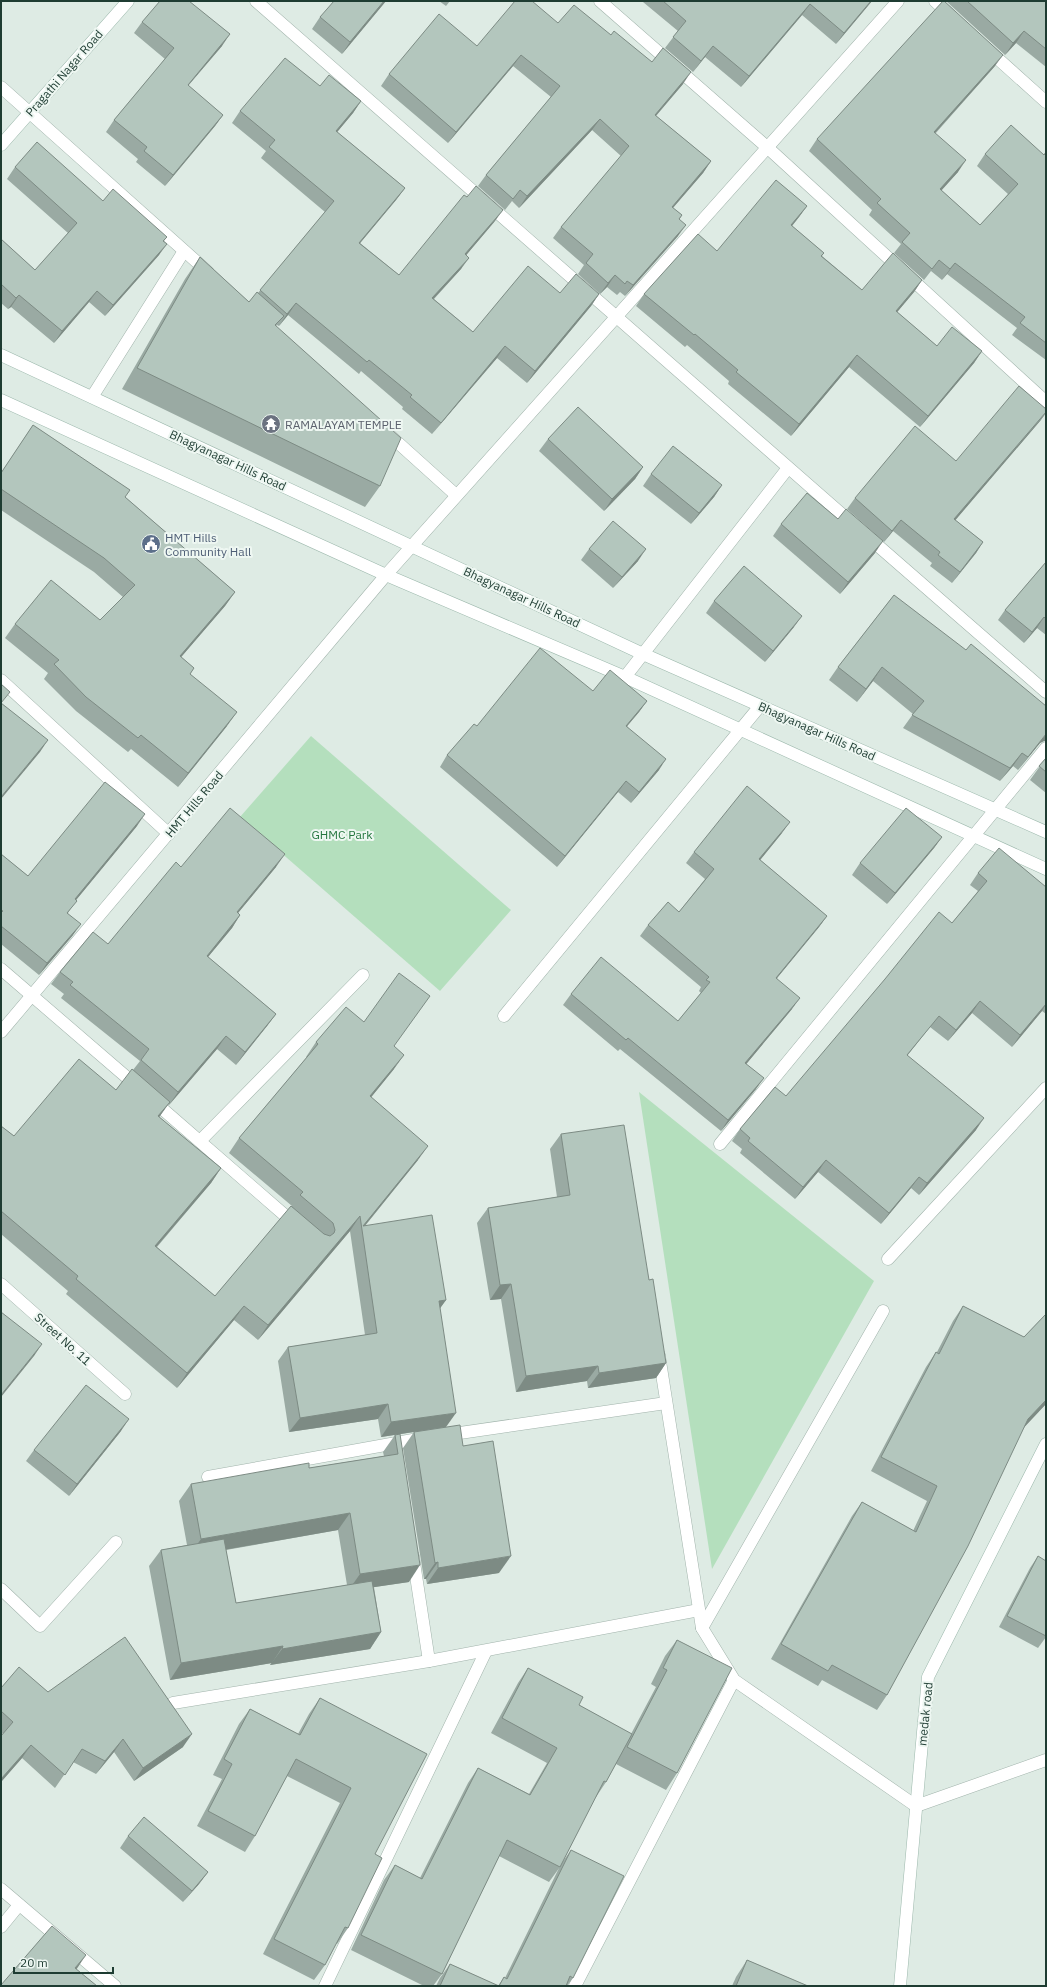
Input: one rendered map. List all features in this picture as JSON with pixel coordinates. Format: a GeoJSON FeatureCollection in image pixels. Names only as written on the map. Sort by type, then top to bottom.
{"type":"FeatureCollection","features":[{"type":"Feature","properties":{"kind":"street","name":"Pragathi Nagar Road"},"geometry":{"type":"LineString","coordinates":[[1,145],[128,1]]}},
{"type":"Feature","properties":{"kind":"street"},"geometry":{"type":"LineString","coordinates":[[256,1],[616,318],[1046,692]]}},
{"type":"Feature","properties":{"kind":"street"},"geometry":{"type":"LineString","coordinates":[[600,1],[768,148],[1046,402]]}},
{"type":"Feature","properties":{"kind":"street","name":"HMT Hills Road"},"geometry":{"type":"LineString","coordinates":[[1,1032],[411,546],[898,1]]}},
{"type":"Feature","properties":{"kind":"street"},"geometry":{"type":"LineString","coordinates":[[935,1],[958,22]]}},
{"type":"Feature","properties":{"kind":"street"},"geometry":{"type":"LineString","coordinates":[[976,38],[1046,102]]}},
{"type":"Feature","properties":{"kind":"street"},"geometry":{"type":"LineString","coordinates":[[1,87],[220,283]]}},
{"type":"Feature","properties":{"kind":"street"},"geometry":{"type":"LineString","coordinates":[[92,397],[184,251]]}},
{"type":"Feature","properties":{"kind":"street","name":"Bhagyanagar Hills Road"},"geometry":{"type":"LineString","coordinates":[[1,355],[643,654],[1046,832]]}},
{"type":"Feature","properties":{"kind":"street"},"geometry":{"type":"LineString","coordinates":[[1,400],[386,575],[625,677],[1046,869]]}},
{"type":"Feature","properties":{"kind":"street"},"geometry":{"type":"LineString","coordinates":[[379,426],[456,495]]}},
{"type":"Feature","properties":{"kind":"street"},"geometry":{"type":"LineString","coordinates":[[625,677],[788,468]]}},
{"type":"Feature","properties":{"kind":"street"},"geometry":{"type":"LineString","coordinates":[[1,680],[169,834]]}},
{"type":"Feature","properties":{"kind":"street"},"geometry":{"type":"LineString","coordinates":[[504,1016],[760,706]]}},
{"type":"Feature","properties":{"kind":"street"},"geometry":{"type":"LineString","coordinates":[[720,1144],[1046,748]]}},
{"type":"Feature","properties":{"kind":"street"},"geometry":{"type":"LineString","coordinates":[[1,969],[306,1233]]}},
{"type":"Feature","properties":{"kind":"street"},"geometry":{"type":"LineString","coordinates":[[200,1141],[363,975]]}},
{"type":"Feature","properties":{"kind":"street"},"geometry":{"type":"LineString","coordinates":[[888,1259],[1046,1088]]}},
{"type":"Feature","properties":{"kind":"street","name":"Street No. 11"},"geometry":{"type":"LineString","coordinates":[[1,1284],[125,1394]]}},
{"type":"Feature","properties":{"kind":"street"},"geometry":{"type":"LineString","coordinates":[[702,1628],[883,1311]]}},
{"type":"Feature","properties":{"kind":"street"},"geometry":{"type":"LineString","coordinates":[[657,1341],[702,1628],[734,1680],[916,1806],[1046,1760]]}},
{"type":"Feature","properties":{"kind":"street"},"geometry":{"type":"LineString","coordinates":[[208,1476],[394,1442],[666,1403]]}},
{"type":"Feature","properties":{"kind":"street"},"geometry":{"type":"LineString","coordinates":[[394,1442],[397,1458]]}},
{"type":"Feature","properties":{"kind":"street","name":"medak road"},"geometry":{"type":"LineString","coordinates":[[900,1986],[928,1677],[1046,1444]]}},
{"type":"Feature","properties":{"kind":"street"},"geometry":{"type":"LineString","coordinates":[[1,1589],[40,1626],[116,1542]]}},
{"type":"Feature","properties":{"kind":"street"},"geometry":{"type":"LineString","coordinates":[[411,1544],[429,1661]]}},
{"type":"Feature","properties":{"kind":"street"},"geometry":{"type":"LineString","coordinates":[[173,1703],[486,1651],[699,1610]]}},
{"type":"Feature","properties":{"kind":"street"},"geometry":{"type":"LineString","coordinates":[[325,1986],[486,1651]]}},
{"type":"Feature","properties":{"kind":"street"},"geometry":{"type":"LineString","coordinates":[[575,1986],[734,1680]]}},
{"type":"Feature","properties":{"kind":"street"},"geometry":{"type":"LineString","coordinates":[[1,1889],[115,1986]]}},
{"type":"Feature","properties":{"kind":"street"},"geometry":{"type":"LineString","coordinates":[[1,1927],[19,1905]]}},
{"type":"Feature","properties":{"kind":"green space","name":"GHMC Park"},"geometry":{"type":"Polygon","coordinates":[[[311,736],[511,910],[440,991],[240,817],[311,736]]]}},
{"type":"Feature","properties":{"kind":"green space"},"geometry":{"type":"Polygon","coordinates":[[[639,1092],[874,1281],[712,1569],[639,1092]]]}},
{"type":"Feature","properties":{"kind":"building"},"geometry":{"type":"Polygon","coordinates":[[[160,1],[189,1],[230,34],[188,85],[223,115],[173,175],[144,151],[147,147],[114,120],[174,48],[142,22],[160,1]]]}},
{"type":"Feature","properties":{"kind":"building"},"geometry":{"type":"Polygon","coordinates":[[[334,1],[384,1],[350,42],[320,17],[334,1]]]}},
{"type":"Feature","properties":{"kind":"building"},"geometry":{"type":"Polygon","coordinates":[[[515,1],[532,1],[558,23],[574,5],[611,35],[614,31],[652,62],[663,48],[691,72],[655,115],[711,161],[672,207],[682,215],[679,219],[686,225],[633,285],[627,281],[625,284],[615,275],[608,283],[586,263],[593,254],[561,227],[629,146],[600,119],[527,196],[520,190],[513,199],[486,175],[560,86],[521,55],[456,132],[389,74],[439,14],[477,46],[515,1]]]}},
{"type":"Feature","properties":{"kind":"building"},"geometry":{"type":"Polygon","coordinates":[[[663,1],[871,1],[844,33],[810,4],[749,76],[713,46],[701,61],[673,37],[686,21],[663,1]]]}},
{"type":"Feature","properties":{"kind":"building"},"geometry":{"type":"Polygon","coordinates":[[[943,1],[1003,55],[934,132],[966,160],[940,189],[980,225],[1018,184],[985,154],[1011,125],[1044,155],[1046,152],[1046,343],[1020,323],[1025,317],[955,263],[950,269],[939,260],[932,269],[902,242],[910,233],[877,203],[881,199],[817,139],[943,1]]]}},
{"type":"Feature","properties":{"kind":"building"},"geometry":{"type":"Polygon","coordinates":[[[967,1],[1046,1],[1046,49],[1024,31],[1013,43],[967,1]]]}},
{"type":"Feature","properties":{"kind":"building"},"geometry":{"type":"Polygon","coordinates":[[[285,58],[320,86],[329,75],[361,101],[336,131],[405,188],[359,243],[399,275],[464,195],[467,197],[476,186],[503,210],[465,254],[469,258],[432,298],[473,332],[528,266],[560,293],[576,274],[599,294],[535,371],[505,346],[441,423],[410,397],[412,395],[369,360],[367,362],[296,303],[287,314],[260,290],[334,201],[269,147],[275,140],[240,111],[285,58]]]}},
{"type":"Feature","properties":{"kind":"building"},"geometry":{"type":"Polygon","coordinates":[[[37,142],[103,201],[113,189],[167,237],[163,241],[167,244],[113,305],[97,291],[62,331],[19,295],[16,298],[1,284],[1,239],[35,270],[77,223],[15,167],[37,142]]]}},
{"type":"Feature","properties":{"kind":"building"},"geometry":{"type":"Polygon","coordinates":[[[776,180],[807,206],[791,225],[824,253],[821,256],[862,290],[893,253],[922,280],[896,311],[937,346],[952,327],[982,351],[928,416],[857,355],[799,424],[736,372],[738,370],[644,294],[698,234],[717,251],[776,180]]]}},
{"type":"Feature","properties":{"kind":"building","name":"RAMALAYAM TEMPLE"},"geometry":{"type":"Polygon","coordinates":[[[200,257],[249,302],[257,292],[284,316],[275,325],[401,438],[380,486],[137,368],[200,257]]]}},
{"type":"Feature","properties":{"kind":"building"},"geometry":{"type":"Polygon","coordinates":[[[1019,386],[1046,409],[1046,412],[954,519],[983,542],[960,572],[938,555],[940,552],[901,520],[892,531],[855,498],[915,426],[956,461],[1019,386]]]}},
{"type":"Feature","properties":{"kind":"building"},"geometry":{"type":"Polygon","coordinates":[[[578,407],[643,467],[612,499],[548,439],[578,407]]]}},
{"type":"Feature","properties":{"kind":"building"},"geometry":{"type":"Polygon","coordinates":[[[33,425],[130,490],[125,497],[235,592],[180,656],[194,668],[190,674],[237,712],[188,773],[141,735],[138,738],[86,697],[54,664],[59,660],[15,624],[51,580],[100,620],[135,585],[104,558],[1,489],[1,473],[33,425]]]}},
{"type":"Feature","properties":{"kind":"building"},"geometry":{"type":"Polygon","coordinates":[[[673,446],[722,485],[699,513],[651,474],[673,446]]]}},
{"type":"Feature","properties":{"kind":"building"},"geometry":{"type":"Polygon","coordinates":[[[807,493],[838,519],[846,509],[883,541],[848,582],[781,524],[807,493]]]}},
{"type":"Feature","properties":{"kind":"building"},"geometry":{"type":"Polygon","coordinates":[[[613,521],[646,549],[622,577],[589,549],[613,521]]]}},
{"type":"Feature","properties":{"kind":"building"},"geometry":{"type":"Polygon","coordinates":[[[1046,562],[1046,619],[1044,617],[1032,632],[1005,610],[1046,562]]]}},
{"type":"Feature","properties":{"kind":"building"},"geometry":{"type":"Polygon","coordinates":[[[744,566],[802,616],[773,651],[714,601],[744,566]]]}},
{"type":"Feature","properties":{"kind":"building"},"geometry":{"type":"Polygon","coordinates":[[[894,595],[966,650],[971,644],[1046,706],[1046,734],[1028,757],[1022,753],[1010,768],[912,715],[924,701],[882,667],[866,689],[838,667],[894,595]]]}},
{"type":"Feature","properties":{"kind":"building"},"geometry":{"type":"Polygon","coordinates":[[[540,648],[593,691],[610,670],[647,701],[626,726],[666,759],[639,792],[626,781],[565,856],[447,755],[474,724],[477,726],[540,648]]]}},
{"type":"Feature","properties":{"kind":"building"},"geometry":{"type":"Polygon","coordinates":[[[1,684],[10,692],[1,703],[1,684]]]}},
{"type":"Feature","properties":{"kind":"building"},"geometry":{"type":"Polygon","coordinates":[[[1,703],[48,740],[1,797],[1,703]]]}},
{"type":"Feature","properties":{"kind":"building"},"geometry":{"type":"Polygon","coordinates":[[[1046,758],[1046,772],[1039,766],[1046,758]]]}},
{"type":"Feature","properties":{"kind":"building"},"geometry":{"type":"Polygon","coordinates":[[[105,782],[145,814],[75,899],[77,901],[67,913],[81,924],[47,963],[1,926],[1,913],[3,911],[1,910],[1,854],[28,876],[105,782]]]}},
{"type":"Feature","properties":{"kind":"building"},"geometry":{"type":"Polygon","coordinates":[[[747,786],[790,822],[759,859],[827,916],[776,978],[800,998],[745,1063],[764,1078],[728,1120],[628,1038],[626,1040],[571,994],[601,957],[678,1021],[710,982],[706,980],[709,977],[648,925],[668,902],[679,912],[714,869],[694,852],[747,786]]]}},
{"type":"Feature","properties":{"kind":"building"},"geometry":{"type":"Polygon","coordinates":[[[230,808],[285,854],[237,912],[240,915],[207,956],[276,1014],[245,1052],[226,1036],[178,1092],[141,1060],[149,1049],[70,985],[73,982],[60,972],[93,932],[108,944],[176,862],[181,867],[230,808]]]}},
{"type":"Feature","properties":{"kind":"building"},"geometry":{"type":"Polygon","coordinates":[[[906,808],[942,837],[895,893],[860,863],[906,808]]]}},
{"type":"Feature","properties":{"kind":"building"},"geometry":{"type":"Polygon","coordinates":[[[999,848],[1046,887],[1046,1004],[1020,1035],[980,1001],[956,1030],[939,1016],[907,1055],[984,1118],[927,1183],[919,1177],[889,1213],[826,1160],[803,1187],[748,1141],[750,1138],[740,1129],[775,1087],[786,1096],[885,979],[939,912],[952,923],[987,881],[978,873],[999,848]]]}},
{"type":"Feature","properties":{"kind":"building"},"geometry":{"type":"Polygon","coordinates":[[[399,973],[430,996],[394,1046],[404,1055],[370,1096],[428,1146],[363,1226],[432,1215],[446,1300],[439,1301],[456,1413],[391,1422],[388,1404],[300,1418],[288,1347],[377,1333],[360,1216],[268,1325],[244,1306],[187,1373],[76,1279],[78,1276],[1,1211],[1,1126],[14,1136],[79,1059],[116,1090],[132,1069],[170,1102],[158,1116],[221,1168],[155,1246],[215,1296],[291,1206],[324,1234],[330,1236],[335,1230],[333,1223],[300,1195],[303,1192],[239,1138],[318,1044],[316,1042],[346,1007],[364,1022],[399,973]]]}},
{"type":"Feature","properties":{"kind":"building"},"geometry":{"type":"Polygon","coordinates":[[[624,1125],[649,1280],[653,1279],[666,1363],[599,1373],[598,1366],[526,1376],[511,1284],[500,1285],[488,1208],[570,1195],[561,1134],[624,1125]]]}},
{"type":"Feature","properties":{"kind":"building"},"geometry":{"type":"Polygon","coordinates":[[[963,1306],[1024,1337],[1046,1314],[1046,1400],[1028,1419],[968,1546],[887,1695],[832,1665],[828,1671],[781,1644],[862,1502],[916,1532],[937,1486],[881,1457],[936,1352],[939,1354],[963,1306]]]}},
{"type":"Feature","properties":{"kind":"building"},"geometry":{"type":"Polygon","coordinates":[[[1,1312],[42,1344],[1,1395],[1,1312]]]}},
{"type":"Feature","properties":{"kind":"building"},"geometry":{"type":"Polygon","coordinates":[[[86,1385],[129,1419],[77,1484],[34,1450],[86,1385]]]}},
{"type":"Feature","properties":{"kind":"building"},"geometry":{"type":"Polygon","coordinates":[[[460,1425],[463,1446],[493,1441],[511,1556],[438,1568],[438,1562],[435,1563],[414,1432],[460,1425]]]}},
{"type":"Feature","properties":{"kind":"building"},"geometry":{"type":"Polygon","coordinates":[[[400,1434],[420,1565],[360,1574],[350,1513],[201,1539],[191,1484],[309,1463],[309,1468],[398,1454],[395,1435],[400,1434]]]}},
{"type":"Feature","properties":{"kind":"building"},"geometry":{"type":"Polygon","coordinates":[[[224,1539],[236,1603],[372,1581],[381,1632],[282,1649],[283,1646],[181,1663],[161,1550],[224,1539]]]}},
{"type":"Feature","properties":{"kind":"building"},"geometry":{"type":"Polygon","coordinates":[[[1038,1556],[1046,1561],[1046,1636],[1007,1616],[1038,1556]]]}},
{"type":"Feature","properties":{"kind":"building"},"geometry":{"type":"Polygon","coordinates":[[[125,1637],[192,1734],[143,1768],[123,1739],[105,1761],[82,1749],[65,1775],[31,1745],[1,1779],[1,1736],[13,1722],[1,1711],[1,1688],[19,1667],[48,1692],[125,1637]]]}},
{"type":"Feature","properties":{"kind":"building"},"geometry":{"type":"Polygon","coordinates":[[[677,1640],[732,1668],[677,1773],[627,1747],[667,1670],[663,1668],[677,1640]]]}},
{"type":"Feature","properties":{"kind":"building"},"geometry":{"type":"Polygon","coordinates":[[[528,1668],[583,1697],[579,1705],[632,1734],[606,1782],[604,1781],[560,1867],[507,1840],[442,1974],[361,1935],[395,1865],[422,1879],[478,1768],[530,1795],[557,1748],[502,1718],[528,1668]]]}},
{"type":"Feature","properties":{"kind":"building"},"geometry":{"type":"Polygon","coordinates":[[[320,1698],[427,1754],[375,1854],[382,1858],[348,1928],[345,1927],[325,1965],[274,1939],[351,1788],[296,1759],[255,1836],[208,1811],[232,1764],[224,1759],[250,1709],[300,1735],[320,1698]]]}},
{"type":"Feature","properties":{"kind":"building"},"geometry":{"type":"Polygon","coordinates":[[[144,1817],[208,1872],[192,1891],[128,1836],[144,1817]]]}},
{"type":"Feature","properties":{"kind":"building"},"geometry":{"type":"Polygon","coordinates":[[[571,1850],[624,1876],[573,1978],[570,1976],[566,1986],[499,1986],[504,1977],[507,1979],[571,1850]]]}},
{"type":"Feature","properties":{"kind":"building"},"geometry":{"type":"Polygon","coordinates":[[[52,1926],[86,1955],[75,1968],[97,1986],[1,1986],[1,1985],[52,1926]]]}},
{"type":"Feature","properties":{"kind":"building"},"geometry":{"type":"Polygon","coordinates":[[[747,1960],[808,1986],[736,1986],[747,1960]]]}},
{"type":"Feature","properties":{"kind":"building"},"geometry":{"type":"Polygon","coordinates":[[[450,1964],[499,1986],[440,1986],[450,1964]]]}},
{"type":"Feature","properties":{"kind":"place","name":"RAMALAYAM TEMPLE"},"geometry":{"type":"Point","coordinates":[271,424]}},
{"type":"Feature","properties":{"kind":"place","name":"HMT Hills Community Hall"},"geometry":{"type":"Point","coordinates":[151,544]}}]}
